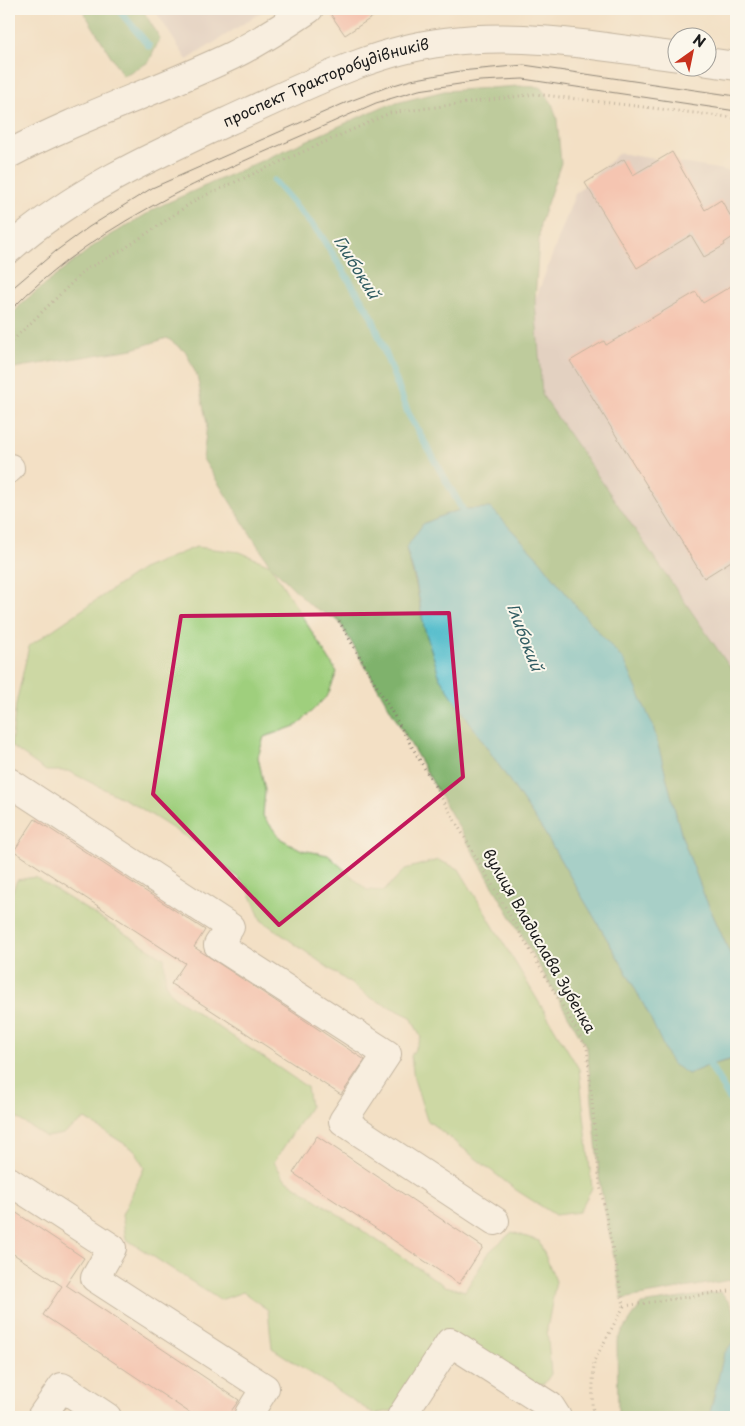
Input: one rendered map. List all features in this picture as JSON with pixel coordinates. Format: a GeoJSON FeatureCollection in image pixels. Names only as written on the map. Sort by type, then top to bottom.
{"type":"FeatureCollection","features":[{"type":"Feature","properties":{"kind":"main road"},"geometry":{"type":"LineString","coordinates":[[9,154],[47,134],[231,56],[279,29],[308,9]]}},
{"type":"Feature","properties":{"kind":"main road","name":"проспект Тракторобудівників"},"geometry":{"type":"LineString","coordinates":[[9,249],[71,202],[152,157],[273,101],[346,70],[406,49],[480,38],[524,38],[599,46],[668,56]]}},
{"type":"Feature","properties":{"kind":"main road"},"geometry":{"type":"LineString","coordinates":[[718,63],[736,66]]}},
{"type":"Feature","properties":{"kind":"main road"},"geometry":{"type":"LineString","coordinates":[[9,782],[230,928],[218,944],[387,1054],[342,1121],[495,1221]]}},
{"type":"Feature","properties":{"kind":"main road"},"geometry":{"type":"LineString","coordinates":[[9,1182],[112,1248],[95,1278],[265,1388],[249,1414],[254,1417]]}},
{"type":"Feature","properties":{"kind":"main road"},"geometry":{"type":"LineString","coordinates":[[401,1417],[450,1342],[550,1406],[557,1417]]}},
{"type":"Feature","properties":{"kind":"main road"},"geometry":{"type":"LineString","coordinates":[[41,1417],[62,1387],[107,1417]]}},
{"type":"Feature","properties":{"kind":"path"},"geometry":{"type":"LineString","coordinates":[[9,344],[84,270],[124,249],[197,199],[390,114],[535,94],[736,118]]}},
{"type":"Feature","properties":{"kind":"path","name":"вулиця Владислава Зубенка"},"geometry":{"type":"LineString","coordinates":[[339,621],[587,1048],[600,1184],[624,1306]]}},
{"type":"Feature","properties":{"kind":"path"},"geometry":{"type":"LineString","coordinates":[[596,1417],[592,1407],[594,1360],[624,1306],[736,1290]]}},
{"type":"Feature","properties":{"kind":"highlighted area"},"geometry":{"type":"Polygon","coordinates":[[[449,613],[463,777],[279,925],[153,794],[181,616],[449,613]]]}},
{"type":"Feature","properties":{"kind":"shaded area"},"geometry":{"type":"Polygon","coordinates":[[[154,9],[266,9],[187,60],[154,9]]]}},
{"type":"Feature","properties":{"kind":"shaded area"},"geometry":{"type":"Polygon","coordinates":[[[619,153],[736,172],[736,676],[542,395],[535,301],[575,194],[619,153]]]}},
{"type":"Feature","properties":{"kind":"green space"},"geometry":{"type":"Polygon","coordinates":[[[82,9],[142,9],[160,38],[149,62],[123,76],[82,9]]]}},
{"type":"Feature","properties":{"kind":"green space"},"geometry":{"type":"Polygon","coordinates":[[[518,86],[540,87],[552,103],[557,119],[561,163],[540,224],[535,301],[542,395],[736,676],[736,967],[704,895],[682,837],[653,726],[639,697],[597,631],[540,560],[491,508],[463,509],[423,524],[406,549],[416,585],[424,627],[440,678],[544,832],[624,968],[648,1013],[688,1074],[710,1065],[736,1059],[736,1279],[622,1299],[600,1185],[587,1048],[339,621],[310,605],[270,565],[203,459],[207,424],[197,376],[186,352],[167,338],[133,349],[14,368],[9,363],[9,318],[23,302],[96,244],[160,206],[384,106],[444,91],[518,86]]]}},
{"type":"Feature","properties":{"kind":"green space"},"geometry":{"type":"Polygon","coordinates":[[[196,547],[240,552],[270,565],[337,672],[328,695],[298,725],[264,737],[258,757],[265,790],[263,816],[281,839],[302,850],[328,855],[367,890],[384,891],[405,869],[438,860],[459,869],[579,1069],[592,1188],[579,1212],[555,1215],[516,1190],[427,1120],[414,1079],[411,1056],[421,1038],[411,1017],[371,998],[261,920],[247,886],[208,851],[134,804],[68,771],[46,771],[11,746],[16,704],[29,646],[142,569],[196,547]]]}},
{"type":"Feature","properties":{"kind":"green space"},"geometry":{"type":"Polygon","coordinates":[[[35,877],[164,958],[166,985],[173,996],[307,1087],[310,1106],[274,1162],[284,1178],[445,1286],[465,1291],[490,1251],[512,1232],[539,1241],[556,1281],[547,1329],[551,1374],[544,1384],[534,1385],[449,1333],[395,1410],[374,1414],[272,1348],[268,1310],[243,1292],[220,1300],[126,1239],[122,1215],[144,1168],[136,1151],[85,1119],[63,1134],[46,1137],[9,1113],[9,900],[17,880],[35,877]]]}},
{"type":"Feature","properties":{"kind":"green space"},"geometry":{"type":"Polygon","coordinates":[[[721,1292],[731,1305],[736,1317],[736,1338],[724,1354],[709,1417],[618,1417],[617,1340],[641,1304],[721,1292]]]}},
{"type":"Feature","properties":{"kind":"water"},"geometry":{"type":"Polygon","coordinates":[[[491,508],[540,560],[574,604],[625,662],[653,726],[682,837],[704,895],[736,967],[736,1058],[710,1065],[688,1074],[671,1063],[648,1013],[624,968],[544,832],[440,678],[424,627],[416,581],[406,548],[423,524],[463,509],[491,508]]]}},
{"type":"Feature","properties":{"kind":"water"},"geometry":{"type":"Polygon","coordinates":[[[736,1338],[736,1417],[709,1417],[724,1354],[736,1338]]]}},
{"type":"Feature","properties":{"kind":"building"},"geometry":{"type":"Polygon","coordinates":[[[327,9],[385,9],[345,35],[327,9]]]}},
{"type":"Feature","properties":{"kind":"building"},"geometry":{"type":"Polygon","coordinates":[[[672,152],[705,210],[721,200],[736,225],[736,235],[724,243],[725,245],[704,257],[691,235],[637,268],[585,183],[624,159],[633,175],[672,152]]]}},
{"type":"Feature","properties":{"kind":"building"},"geometry":{"type":"Polygon","coordinates":[[[736,283],[736,558],[704,578],[570,361],[604,341],[606,345],[696,292],[703,303],[736,283]]]}},
{"type":"Feature","properties":{"kind":"building"},"geometry":{"type":"Polygon","coordinates":[[[35,819],[205,930],[194,947],[365,1060],[341,1095],[171,984],[185,963],[14,851],[35,819]]]}},
{"type":"Feature","properties":{"kind":"building"},"geometry":{"type":"Polygon","coordinates":[[[317,1136],[483,1247],[459,1284],[293,1173],[317,1136]]]}},
{"type":"Feature","properties":{"kind":"building"},"geometry":{"type":"Polygon","coordinates":[[[9,1208],[84,1258],[66,1285],[239,1400],[227,1417],[196,1417],[43,1315],[62,1286],[9,1251],[9,1208]]]}},
{"type":"Feature","properties":{"kind":"waterway","name":"Глибокий"},"geometry":{"type":"LineString","coordinates":[[118,9],[149,46]]}},
{"type":"Feature","properties":{"kind":"waterway","name":"Глибокий"},"geometry":{"type":"LineString","coordinates":[[274,181],[320,234],[371,315],[408,413],[466,516]]}},
{"type":"Feature","properties":{"kind":"waterway","name":"Глибокий"},"geometry":{"type":"LineString","coordinates":[[708,1056],[710,1065],[736,1110]]}},
{"type":"Feature","properties":{"kind":"tram line"},"geometry":{"type":"LineString","coordinates":[[9,291],[56,251],[89,227],[152,188],[345,103],[411,80],[460,71],[524,65],[736,96]]}},
{"type":"Feature","properties":{"kind":"tram line"},"geometry":{"type":"LineString","coordinates":[[9,312],[46,278],[85,247],[127,220],[171,196],[262,153],[376,103],[419,90],[480,81],[523,79],[736,111]]}}]}
